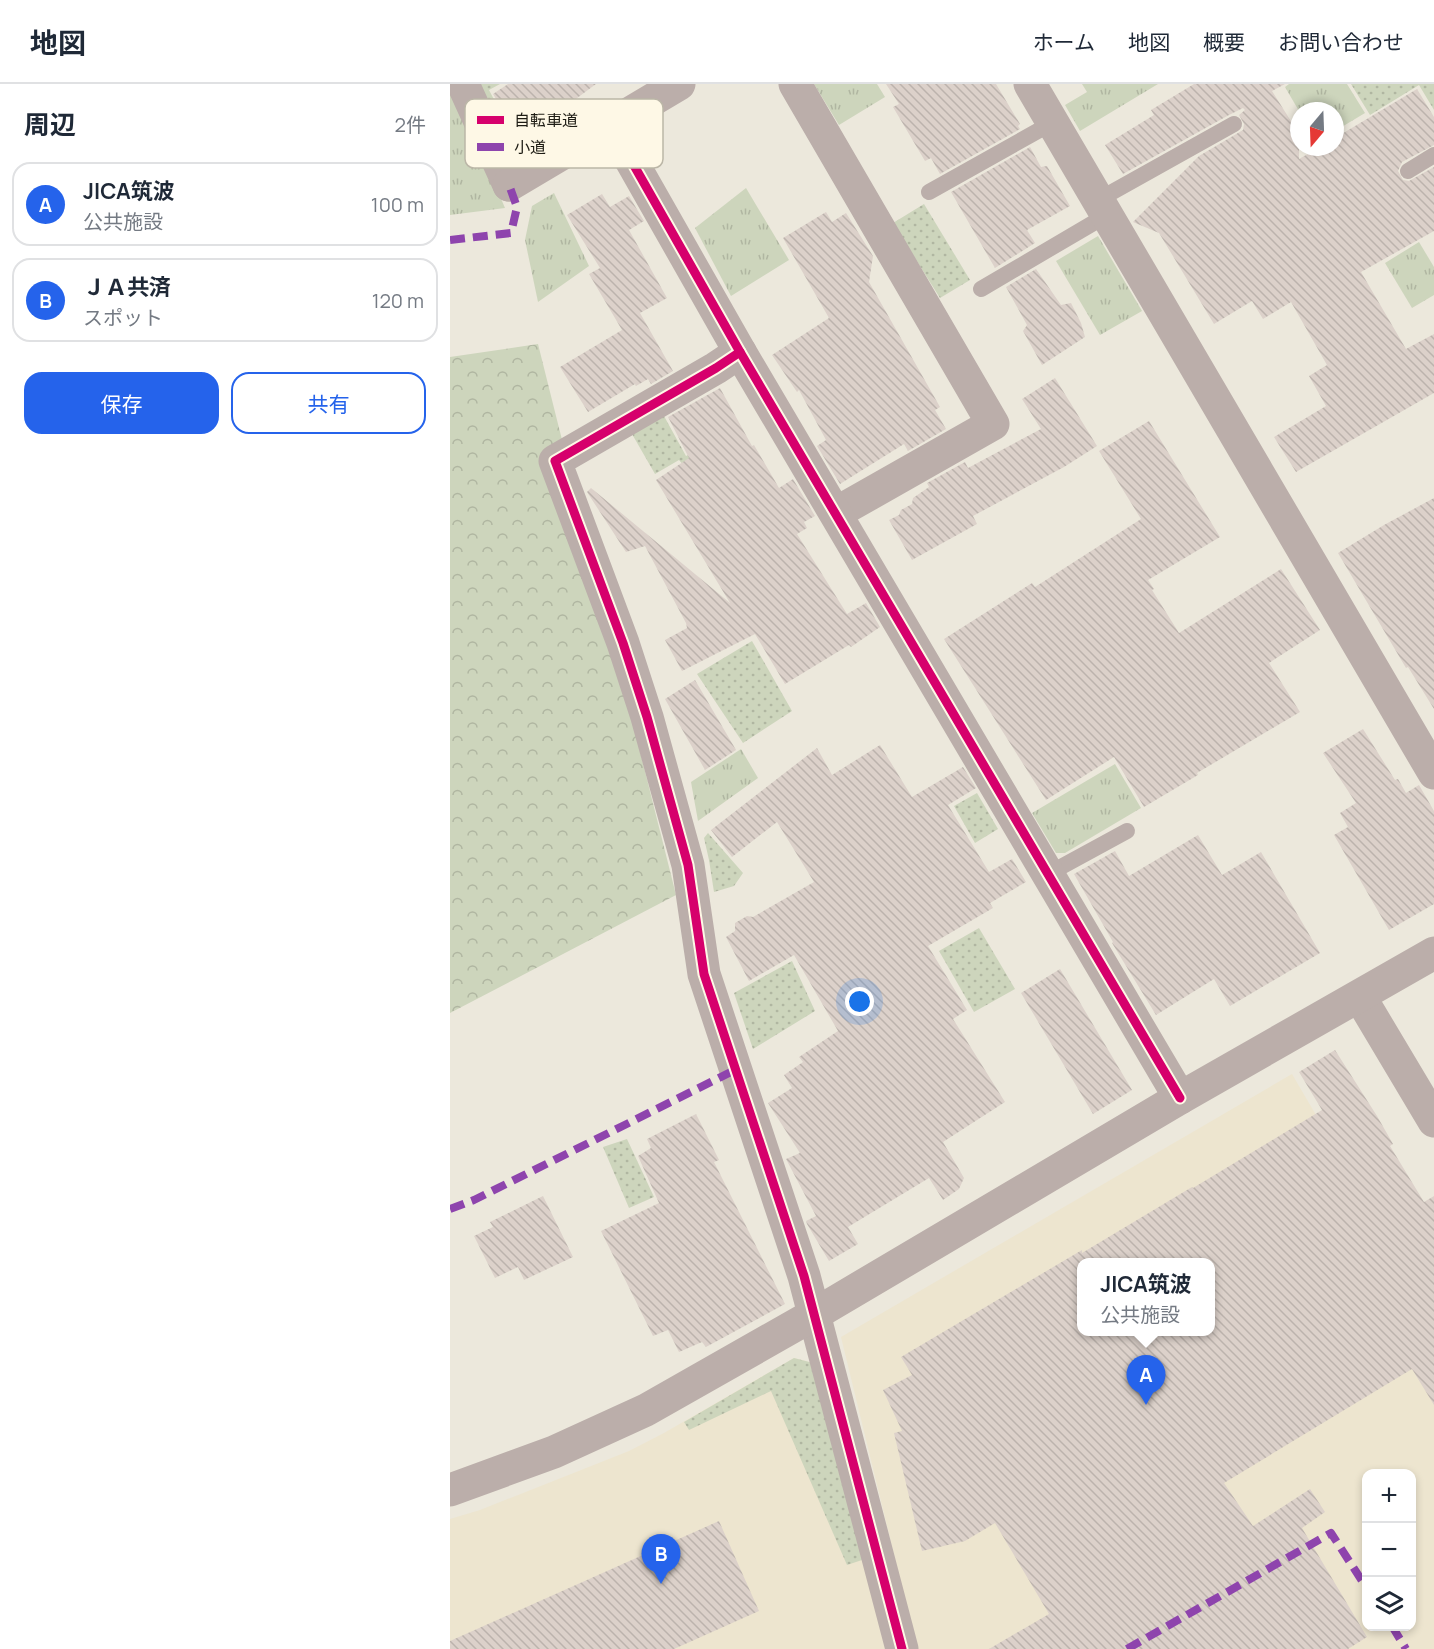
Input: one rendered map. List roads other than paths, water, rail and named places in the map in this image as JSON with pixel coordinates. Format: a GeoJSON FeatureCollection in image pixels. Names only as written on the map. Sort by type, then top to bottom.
{"type":"FeatureCollection","features":[{"type":"Feature","properties":{"kind":"street"},"geometry":{"type":"LineString","coordinates":[[464,84],[471,99]]}},
{"type":"Feature","properties":{"kind":"street"},"geometry":{"type":"LineString","coordinates":[[654,99],[679,84]]}},
{"type":"Feature","properties":{"kind":"street"},"geometry":{"type":"LineString","coordinates":[[795,84],[993,424],[836,513]]}},
{"type":"Feature","properties":{"kind":"street"},"geometry":{"type":"LineString","coordinates":[[1030,84],[1434,773]]}},
{"type":"Feature","properties":{"kind":"street"},"geometry":{"type":"LineString","coordinates":[[501,168],[509,185],[537,168]]}},
{"type":"Feature","properties":{"kind":"street"},"geometry":{"type":"LineString","coordinates":[[636,168],[740,352],[1180,1098]]}},
{"type":"Feature","properties":{"kind":"street"},"geometry":{"type":"LineString","coordinates":[[740,352],[555,461],[623,643],[647,717],[688,865],[704,974],[804,1275],[902,1649]]}},
{"type":"Feature","properties":{"kind":"street"},"geometry":{"type":"LineString","coordinates":[[450,1490],[554,1452],[646,1410],[815,1314],[1180,1098],[1434,953]]}},
{"type":"Feature","properties":{"kind":"street"},"geometry":{"type":"LineString","coordinates":[[1360,997],[1434,1121]]}},
{"type":"Feature","properties":{"kind":"lane"},"geometry":{"type":"LineString","coordinates":[[929,192],[1052,123]]}},
{"type":"Feature","properties":{"kind":"lane"},"geometry":{"type":"LineString","coordinates":[[981,289],[1234,124]]}},
{"type":"Feature","properties":{"kind":"lane"},"geometry":{"type":"LineString","coordinates":[[1408,171],[1434,155]]}},
{"type":"Feature","properties":{"kind":"lane"},"geometry":{"type":"LineString","coordinates":[[1048,874],[1127,831]]}},
{"type":"Feature","properties":{"kind":"place","name":"JICA筑波"},"geometry":{"type":"Point","coordinates":[1146,1405]}},
{"type":"Feature","properties":{"kind":"place","name":"ＪＡ共済"},"geometry":{"type":"Point","coordinates":[661,1584]}}]}
